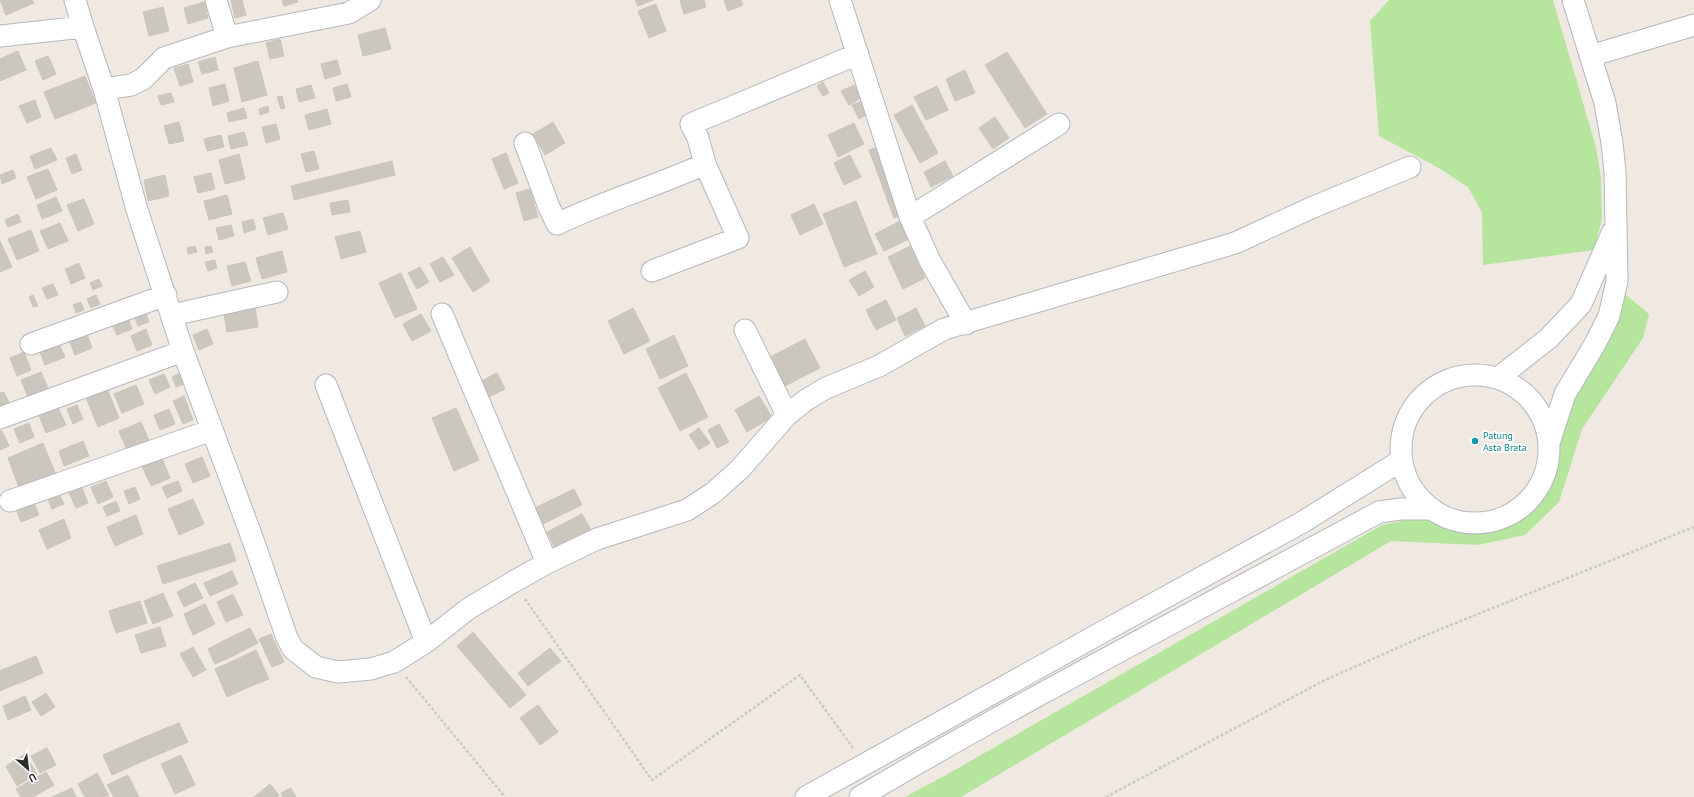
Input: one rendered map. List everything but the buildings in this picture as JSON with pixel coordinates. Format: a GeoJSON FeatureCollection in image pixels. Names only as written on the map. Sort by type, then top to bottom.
{"type":"FeatureCollection","features":[{"type":"Feature","properties":{"kind":"street"},"geometry":{"type":"LineString","coordinates":[[75,0],[82,27],[104,89],[138,210],[183,351],[287,638],[293,649],[316,667],[338,672],[371,669],[394,662],[426,642],[468,609],[547,563],[597,539],[686,510],[713,493],[740,469],[787,415],[826,388],[879,366],[944,330],[1235,243],[1311,208],[1410,167]]}},
{"type":"Feature","properties":{"kind":"street"},"geometry":{"type":"LineString","coordinates":[[216,0],[227,37]]}},
{"type":"Feature","properties":{"kind":"street"},"geometry":{"type":"LineString","coordinates":[[104,89],[131,85],[143,79],[164,58],[227,37],[349,13],[370,0]]}},
{"type":"Feature","properties":{"kind":"street"},"geometry":{"type":"LineString","coordinates":[[840,0],[910,217],[930,262],[966,324]]}},
{"type":"Feature","properties":{"kind":"street"},"geometry":{"type":"LineString","coordinates":[[1549,444],[1545,422],[1534,403],[1518,388],[1498,378],[1473,375],[1449,380],[1427,392],[1411,412],[1402,435],[1402,460],[1407,478],[1416,495],[1431,509],[1452,519],[1475,523],[1499,519],[1520,507],[1537,490],[1547,468],[1549,444],[1565,394],[1595,344],[1609,316],[1617,281],[1615,172],[1612,143],[1605,103],[1573,0]]}},
{"type":"Feature","properties":{"kind":"street"},"geometry":{"type":"LineString","coordinates":[[1590,56],[1694,25]]}},
{"type":"Feature","properties":{"kind":"street"},"geometry":{"type":"LineString","coordinates":[[0,36],[82,27]]}},
{"type":"Feature","properties":{"kind":"street"},"geometry":{"type":"LineString","coordinates":[[652,271],[738,238],[705,164],[698,138],[691,124],[858,54]]}},
{"type":"Feature","properties":{"kind":"street"},"geometry":{"type":"LineString","coordinates":[[910,217],[1059,124]]}},
{"type":"Feature","properties":{"kind":"street"},"geometry":{"type":"LineString","coordinates":[[525,143],[557,224],[579,214],[675,178],[705,164]]}},
{"type":"Feature","properties":{"kind":"street"},"geometry":{"type":"LineString","coordinates":[[1498,378],[1549,338],[1581,304],[1616,225]]}},
{"type":"Feature","properties":{"kind":"street"},"geometry":{"type":"LineString","coordinates":[[172,315],[277,292]]}},
{"type":"Feature","properties":{"kind":"street"},"geometry":{"type":"LineString","coordinates":[[31,344],[166,295]]}},
{"type":"Feature","properties":{"kind":"street"},"geometry":{"type":"LineString","coordinates":[[442,314],[547,563]]}},
{"type":"Feature","properties":{"kind":"street"},"geometry":{"type":"LineString","coordinates":[[745,330],[787,415]]}},
{"type":"Feature","properties":{"kind":"street"},"geometry":{"type":"LineString","coordinates":[[0,418],[183,351]]}},
{"type":"Feature","properties":{"kind":"street"},"geometry":{"type":"LineString","coordinates":[[326,385],[426,642]]}},
{"type":"Feature","properties":{"kind":"street"},"geometry":{"type":"LineString","coordinates":[[10,500],[212,430]]}},
{"type":"Feature","properties":{"kind":"street"},"geometry":{"type":"LineString","coordinates":[[806,797],[1301,523],[1402,460]]}},
{"type":"Feature","properties":{"kind":"street"},"geometry":{"type":"LineString","coordinates":[[860,797],[926,758],[1130,645],[1379,512],[1400,509],[1431,509]]}},
{"type":"Feature","properties":{"kind":"path"},"geometry":{"type":"LineString","coordinates":[[1106,797],[1325,680],[1431,633],[1694,527]]}},
{"type":"Feature","properties":{"kind":"path"},"geometry":{"type":"LineString","coordinates":[[513,582],[652,780],[800,675],[865,765]]}},
{"type":"Feature","properties":{"kind":"path"},"geometry":{"type":"LineString","coordinates":[[394,662],[505,797]]}},
{"type":"Feature","properties":{"kind":"green space"},"geometry":{"type":"Polygon","coordinates":[[[1389,0],[1553,0],[1596,147],[1601,178],[1602,219],[1594,250],[1483,265],[1482,213],[1468,187],[1437,167],[1379,136],[1370,21],[1389,0]]]}},
{"type":"Feature","properties":{"kind":"green space"},"geometry":{"type":"Polygon","coordinates":[[[1626,295],[1649,314],[1643,338],[1582,429],[1559,502],[1525,535],[1478,545],[1391,541],[961,797],[905,797],[1382,525],[1429,515],[1450,525],[1475,527],[1500,523],[1524,511],[1544,487],[1570,403],[1626,295]]]}},
{"type":"Feature","properties":{"kind":"place","name":"Patung Asta Brata"},"geometry":{"type":"Point","coordinates":[1475,441]}}]}
